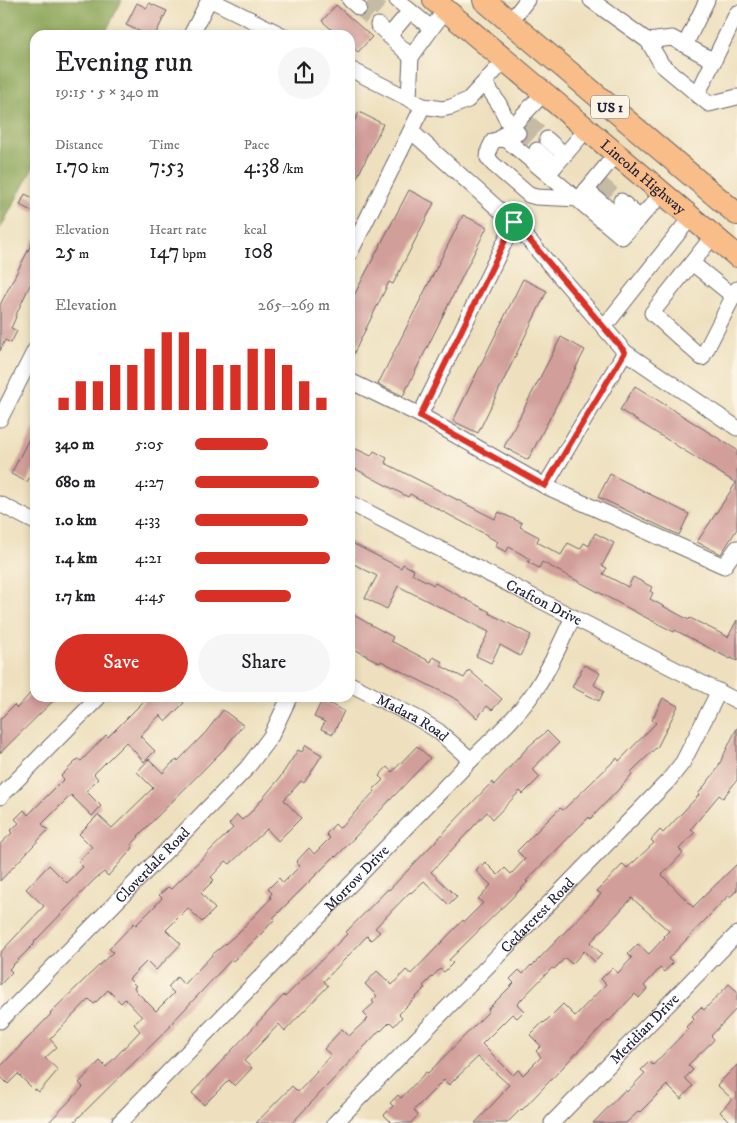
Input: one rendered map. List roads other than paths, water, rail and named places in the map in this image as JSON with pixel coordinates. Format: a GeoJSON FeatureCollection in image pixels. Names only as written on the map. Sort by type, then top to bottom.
{"type":"FeatureCollection","features":[{"type":"Feature","properties":{"kind":"highway","name":"US 1"},"geometry":{"type":"LineString","coordinates":[[484,0],[737,214]]}},
{"type":"Feature","properties":{"kind":"highway","name":"Lincoln Highway"},"geometry":{"type":"LineString","coordinates":[[439,5],[737,256]]}},
{"type":"Feature","properties":{"kind":"street"},"geometry":{"type":"LineString","coordinates":[[195,30],[210,0],[272,30]]}},
{"type":"Feature","properties":{"kind":"street"},"geometry":{"type":"LineString","coordinates":[[397,0],[431,28]]}},
{"type":"Feature","properties":{"kind":"street"},"geometry":{"type":"LineString","coordinates":[[510,22],[527,0]]}},
{"type":"Feature","properties":{"kind":"street"},"geometry":{"type":"LineString","coordinates":[[591,0],[648,41],[662,65],[708,104],[737,97]]}},
{"type":"Feature","properties":{"kind":"street"},"geometry":{"type":"LineString","coordinates":[[685,45],[708,0]]}},
{"type":"Feature","properties":{"kind":"street"},"geometry":{"type":"LineString","coordinates":[[409,98],[411,56],[431,28],[439,5]]}},
{"type":"Feature","properties":{"kind":"street"},"geometry":{"type":"LineString","coordinates":[[410,11],[388,25],[411,56]]}},
{"type":"Feature","properties":{"kind":"street"},"geometry":{"type":"LineString","coordinates":[[697,95],[737,13]]}},
{"type":"Feature","properties":{"kind":"street"},"geometry":{"type":"LineString","coordinates":[[648,41],[672,38],[714,60]]}},
{"type":"Feature","properties":{"kind":"street"},"geometry":{"type":"LineString","coordinates":[[355,71],[423,106],[442,109],[460,104],[475,94],[505,60]]}},
{"type":"Feature","properties":{"kind":"street"},"geometry":{"type":"LineString","coordinates":[[485,83],[514,130],[556,165],[635,222]]}},
{"type":"Feature","properties":{"kind":"street"},"geometry":{"type":"LineString","coordinates":[[544,93],[514,130],[493,141],[489,149],[488,158],[493,164],[528,195],[536,197],[590,188],[616,154]]}},
{"type":"Feature","properties":{"kind":"street"},"geometry":{"type":"LineString","coordinates":[[355,243],[423,106]]}},
{"type":"Feature","properties":{"kind":"street"},"geometry":{"type":"LineString","coordinates":[[556,165],[587,129]]}},
{"type":"Feature","properties":{"kind":"street"},"geometry":{"type":"LineString","coordinates":[[411,131],[514,222],[625,352],[737,428]]}},
{"type":"Feature","properties":{"kind":"street"},"geometry":{"type":"LineString","coordinates":[[542,144],[556,165]]}},
{"type":"Feature","properties":{"kind":"street"},"geometry":{"type":"LineString","coordinates":[[635,222],[663,193]]}},
{"type":"Feature","properties":{"kind":"street"},"geometry":{"type":"LineString","coordinates":[[621,201],[635,222]]}},
{"type":"Feature","properties":{"kind":"street"},"geometry":{"type":"LineString","coordinates":[[604,327],[691,217]]}},
{"type":"Feature","properties":{"kind":"street"},"geometry":{"type":"LineString","coordinates":[[420,416],[514,222]]}},
{"type":"Feature","properties":{"kind":"street"},"geometry":{"type":"LineString","coordinates":[[692,263],[735,293],[702,358],[652,313],[713,236]]}},
{"type":"Feature","properties":{"kind":"street"},"geometry":{"type":"LineString","coordinates":[[545,486],[625,352]]}},
{"type":"Feature","properties":{"kind":"street"},"geometry":{"type":"LineString","coordinates":[[0,419],[30,360]]}},
{"type":"Feature","properties":{"kind":"street"},"geometry":{"type":"LineString","coordinates":[[355,384],[420,416],[545,486],[724,566],[737,548]]}},
{"type":"Feature","properties":{"kind":"street"},"geometry":{"type":"LineString","coordinates":[[0,504],[30,519]]}},
{"type":"Feature","properties":{"kind":"street","name":"Crafton Drive"},"geometry":{"type":"LineString","coordinates":[[355,506],[737,701]]}},
{"type":"Feature","properties":{"kind":"street","name":"Morrow Drive"},"geometry":{"type":"LineString","coordinates":[[119,1123],[511,721],[534,693],[574,617]]}},
{"type":"Feature","properties":{"kind":"street","name":"Madara Road"},"geometry":{"type":"LineString","coordinates":[[355,687],[417,718],[438,731],[471,760]]}},
{"type":"Feature","properties":{"kind":"street","name":"Cedarcrest Road"},"geometry":{"type":"LineString","coordinates":[[334,1123],[668,781],[683,762],[718,691]]}},
{"type":"Feature","properties":{"kind":"street"},"geometry":{"type":"LineString","coordinates":[[0,798],[94,702]]}},
{"type":"Feature","properties":{"kind":"street","name":"Cloverdale Road"},"geometry":{"type":"LineString","coordinates":[[0,1021],[247,768],[271,736],[287,702]]}},
{"type":"Feature","properties":{"kind":"street","name":"Meridian Drive"},"geometry":{"type":"LineString","coordinates":[[552,1123],[737,934]]}},
{"type":"Feature","properties":{"kind":"tunnel"},"geometry":{"type":"LineString","coordinates":[[370,0],[387,15]]}},
{"type":"Feature","properties":{"kind":"tunnel"},"geometry":{"type":"LineString","coordinates":[[359,8],[378,25]]}},
{"type":"Feature","properties":{"kind":"tunnel"},"geometry":{"type":"LineString","coordinates":[[528,122],[547,139]]}},
{"type":"Feature","properties":{"kind":"tunnel"},"geometry":{"type":"LineString","coordinates":[[518,133],[537,150]]}},
{"type":"Feature","properties":{"kind":"tunnel"},"geometry":{"type":"LineString","coordinates":[[601,184],[621,201]]}}]}
